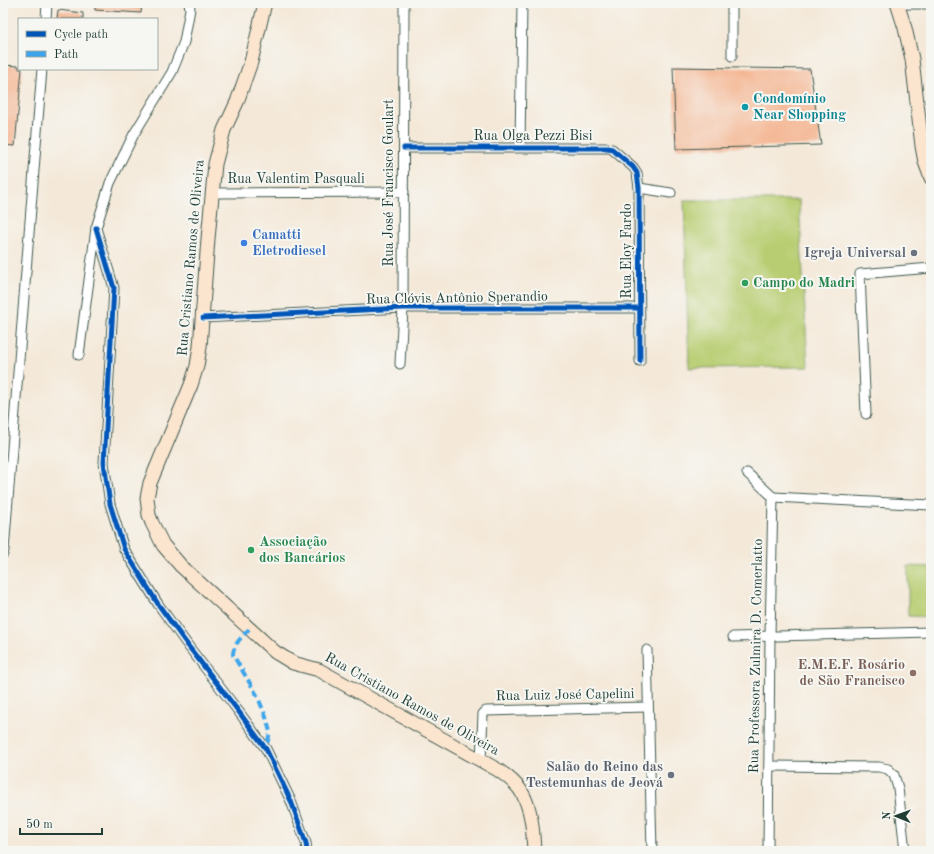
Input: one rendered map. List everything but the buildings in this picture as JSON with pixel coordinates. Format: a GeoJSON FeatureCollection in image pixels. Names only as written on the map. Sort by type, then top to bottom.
{"type":"FeatureCollection","features":[{"type":"Feature","properties":{"kind":"main road"},"geometry":{"type":"LineString","coordinates":[[256,3],[262,19]]}},
{"type":"Feature","properties":{"kind":"main road","name":"Rua Cristiano Ramos de Oliveira"},"geometry":{"type":"LineString","coordinates":[[265,3],[251,62],[237,102],[224,130],[215,164],[203,318],[197,366],[191,385],[150,482],[147,498],[149,514],[163,546],[181,566],[275,652],[293,663],[319,670],[498,770],[510,779],[521,791],[528,806],[532,825],[534,851]]}},
{"type":"Feature","properties":{"kind":"main road"},"geometry":{"type":"LineString","coordinates":[[897,3],[910,51],[922,146],[925,162],[931,178]]}},
{"type":"Feature","properties":{"kind":"street"},"geometry":{"type":"LineString","coordinates":[[46,18],[47,3]]}},
{"type":"Feature","properties":{"kind":"street"},"geometry":{"type":"LineString","coordinates":[[79,355],[96,228],[110,183],[134,134],[172,72],[186,35],[190,9],[189,3]]}},
{"type":"Feature","properties":{"kind":"street","name":"Rua José Francisco Goulart"},"geometry":{"type":"LineString","coordinates":[[400,364],[403,308],[404,3]]}},
{"type":"Feature","properties":{"kind":"street"},"geometry":{"type":"LineString","coordinates":[[520,147],[522,3]]}},
{"type":"Feature","properties":{"kind":"street"},"geometry":{"type":"LineString","coordinates":[[732,3],[732,56]]}},
{"type":"Feature","properties":{"kind":"street"},"geometry":{"type":"LineString","coordinates":[[897,3],[931,4]]}},
{"type":"Feature","properties":{"kind":"street"},"geometry":{"type":"LineString","coordinates":[[3,554],[6,534],[42,70]]}},
{"type":"Feature","properties":{"kind":"street","name":"Rua Olga Pezzi Bisi"},"geometry":{"type":"LineString","coordinates":[[404,148],[608,148],[612,149],[633,167],[637,173],[639,188]]}},
{"type":"Feature","properties":{"kind":"street"},"geometry":{"type":"LineString","coordinates":[[639,188],[671,193]]}},
{"type":"Feature","properties":{"kind":"street","name":"Rua Eloy Fardo"},"geometry":{"type":"LineString","coordinates":[[639,188],[640,361]]}},
{"type":"Feature","properties":{"kind":"street","name":"Rua Valentim Pasquali"},"geometry":{"type":"LineString","coordinates":[[212,193],[404,192]]}},
{"type":"Feature","properties":{"kind":"street"},"geometry":{"type":"LineString","coordinates":[[96,228],[114,288],[104,463],[110,504],[124,549],[171,623],[266,749],[291,801],[306,843],[307,851]]}},
{"type":"Feature","properties":{"kind":"street"},"geometry":{"type":"LineString","coordinates":[[866,414],[860,274],[931,268]]}},
{"type":"Feature","properties":{"kind":"street","name":"Rua Clóvis Antônio Sperandio"},"geometry":{"type":"LineString","coordinates":[[203,318],[403,308],[639,308]]}},
{"type":"Feature","properties":{"kind":"street"},"geometry":{"type":"LineString","coordinates":[[747,473],[773,497],[931,505]]}},
{"type":"Feature","properties":{"kind":"street","name":"Rua Professora Zulmira D. Comerlatto"},"geometry":{"type":"LineString","coordinates":[[768,851],[773,497]]}},
{"type":"Feature","properties":{"kind":"street"},"geometry":{"type":"LineString","coordinates":[[733,637],[931,632]]}},
{"type":"Feature","properties":{"kind":"street"},"geometry":{"type":"LineString","coordinates":[[647,650],[652,851]]}},
{"type":"Feature","properties":{"kind":"street","name":"Rua Luiz José Capelini"},"geometry":{"type":"LineString","coordinates":[[481,761],[483,714],[486,711],[648,708]]}},
{"type":"Feature","properties":{"kind":"street"},"geometry":{"type":"LineString","coordinates":[[769,766],[879,767],[888,769],[894,775],[898,788],[905,851]]}},
{"type":"Feature","properties":{"kind":"green space","name":"Campo do Madri"},"geometry":{"type":"Polygon","coordinates":[[[684,200],[799,200],[808,367],[689,368],[684,200]]]}},
{"type":"Feature","properties":{"kind":"green space"},"geometry":{"type":"Polygon","coordinates":[[[908,566],[931,567],[931,617],[908,616],[908,566]]]}},
{"type":"Feature","properties":{"kind":"marked path"},"geometry":{"type":"LineString","coordinates":[[249,629],[236,644],[233,655],[257,695],[266,717],[270,732],[266,749]]}},
{"type":"Feature","properties":{"kind":"cycle path"},"geometry":{"type":"LineString","coordinates":[[404,148],[608,148],[612,149],[633,167],[637,173],[639,188],[640,361]]}},
{"type":"Feature","properties":{"kind":"cycle path"},"geometry":{"type":"LineString","coordinates":[[96,228],[114,288],[104,463],[110,504],[124,549],[158,604],[266,749],[291,801],[306,843],[307,851]]}},
{"type":"Feature","properties":{"kind":"cycle path"},"geometry":{"type":"LineString","coordinates":[[203,318],[403,308],[639,308]]}},
{"type":"Feature","properties":{"kind":"place","name":"Condomínio Near Shopping"},"geometry":{"type":"Point","coordinates":[745,107]}},
{"type":"Feature","properties":{"kind":"place","name":"Camatti Eletrodiesel"},"geometry":{"type":"Point","coordinates":[244,243]}},
{"type":"Feature","properties":{"kind":"place","name":"Igreja Universal"},"geometry":{"type":"Point","coordinates":[914,253]}},
{"type":"Feature","properties":{"kind":"place","name":"Campo do Madri"},"geometry":{"type":"Point","coordinates":[745,283]}},
{"type":"Feature","properties":{"kind":"place","name":"Associação dos Bancários"},"geometry":{"type":"Point","coordinates":[251,550]}},
{"type":"Feature","properties":{"kind":"place","name":"E.M.E.F. Rosário de São Francisco"},"geometry":{"type":"Point","coordinates":[913,673]}},
{"type":"Feature","properties":{"kind":"place","name":"Salão do Reino das Testemunhas de Jeová"},"geometry":{"type":"Point","coordinates":[671,775]}}]}
